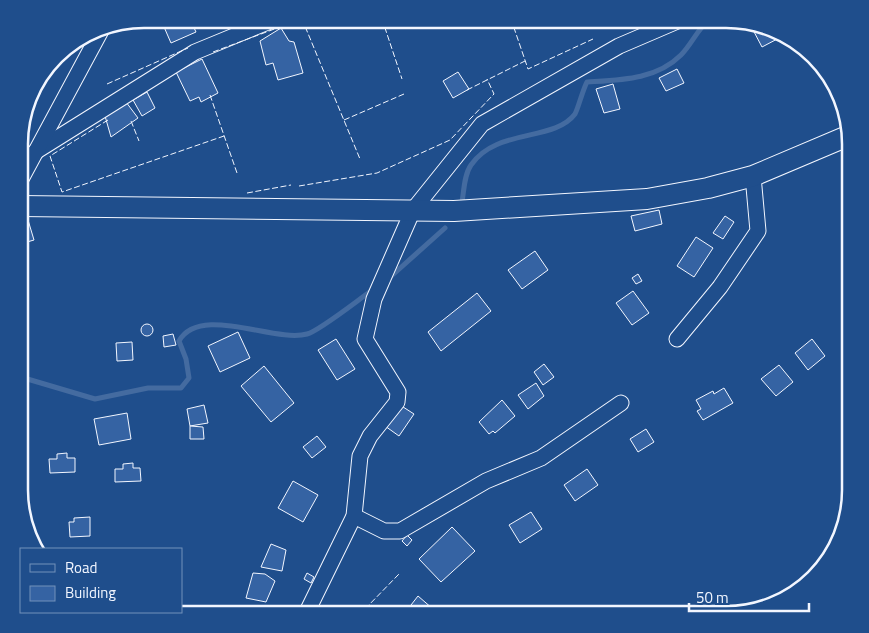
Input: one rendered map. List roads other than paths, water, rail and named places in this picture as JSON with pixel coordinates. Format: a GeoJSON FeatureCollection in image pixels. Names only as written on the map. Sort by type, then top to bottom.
{"type":"FeatureCollection","features":[{"type":"Feature","properties":{"kind":"main road"},"geometry":{"type":"LineString","coordinates":[[28,206],[454,211],[647,199],[753,176],[841,139]]}},
{"type":"Feature","properties":{"kind":"street"},"geometry":{"type":"LineString","coordinates":[[35,152],[195,52],[253,28]]}},
{"type":"Feature","properties":{"kind":"street"},"geometry":{"type":"LineString","coordinates":[[310,605],[354,516],[360,456],[370,436],[397,402],[398,392],[365,339],[374,299],[413,210],[482,124],[619,46],[661,28]]}},
{"type":"Feature","properties":{"kind":"street"},"geometry":{"type":"LineString","coordinates":[[28,165],[97,37]]}},
{"type":"Feature","properties":{"kind":"street"},"geometry":{"type":"LineString","coordinates":[[677,339],[720,287],[758,231],[753,176]]}},
{"type":"Feature","properties":{"kind":"street"},"geometry":{"type":"LineString","coordinates":[[354,516],[384,530],[400,531],[486,480],[540,458],[621,403]]}},
{"type":"Feature","properties":{"kind":"waterway"},"geometry":{"type":"LineString","coordinates":[[462,202],[469,169],[482,153],[495,145],[553,129],[566,123],[575,114],[587,82],[637,77],[660,69],[681,55],[701,28]]}},
{"type":"Feature","properties":{"kind":"waterway"},"geometry":{"type":"LineString","coordinates":[[388,279],[445,228]]}},
{"type":"Feature","properties":{"kind":"waterway"},"geometry":{"type":"LineString","coordinates":[[28,379],[95,399],[148,388],[181,388],[189,378],[186,359],[179,341],[189,330],[203,326],[220,325],[276,334],[307,334],[313,332],[371,291]]}}]}
